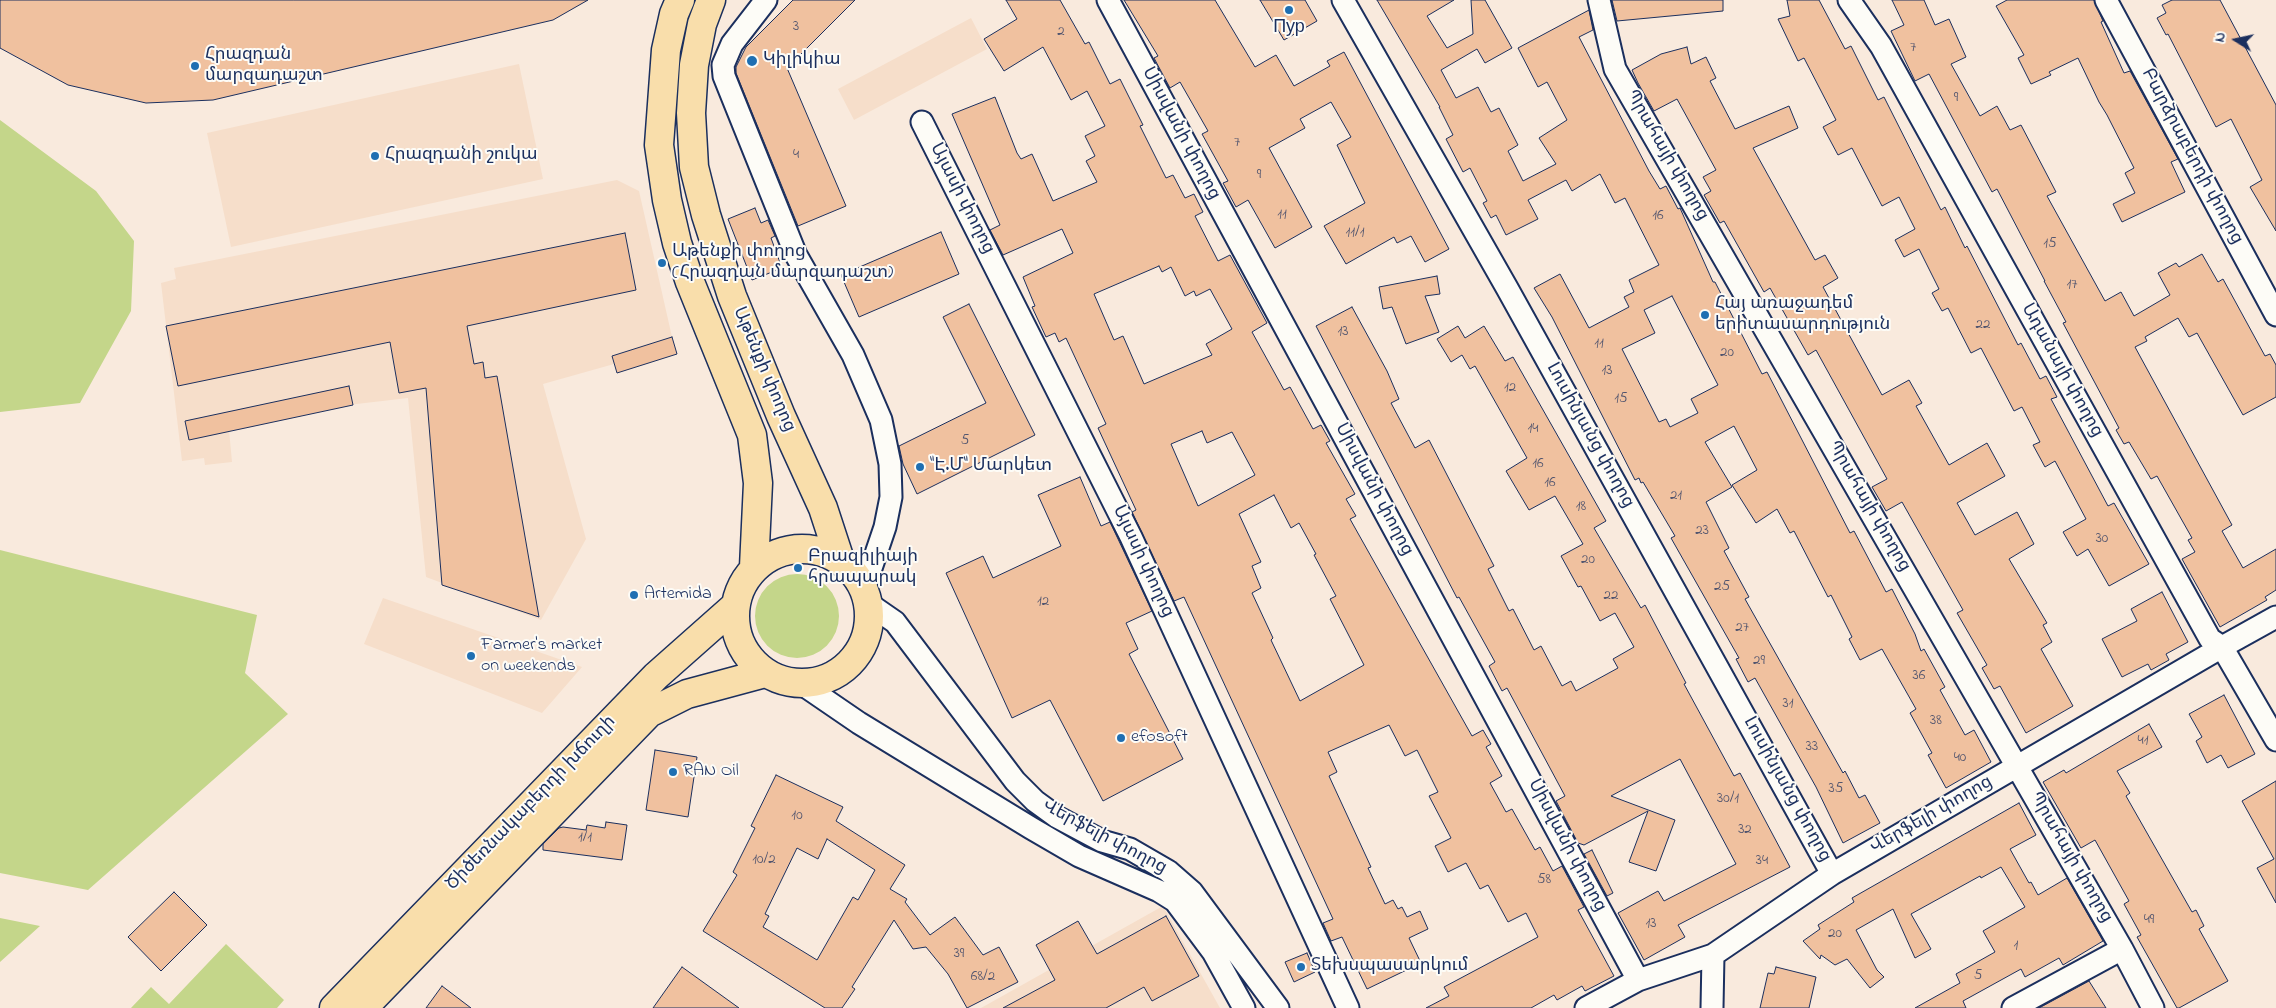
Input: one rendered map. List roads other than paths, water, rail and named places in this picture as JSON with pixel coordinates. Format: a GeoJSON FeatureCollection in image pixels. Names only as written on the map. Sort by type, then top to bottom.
{"type":"FeatureCollection","features":[{"type":"Feature","properties":{"kind":"main road","name":"Աթենքի փողոց"},"geometry":{"type":"LineString","coordinates":[[680,0],[674,14],[666,50],[658,145],[667,200],[677,242],[690,282],[752,435],[758,483],[754,568]]}},
{"type":"Feature","properties":{"kind":"main road","name":"Աթենքի փողոց"},"geometry":{"type":"LineString","coordinates":[[711,0],[702,24],[694,65],[691,113],[694,167],[706,215],[732,296],[781,416],[823,508],[840,560]]}},
{"type":"Feature","properties":{"kind":"main road"},"geometry":{"type":"LineString","coordinates":[[805,548],[823,552],[840,560],[850,568],[866,596],[869,623],[864,642],[854,660],[839,673],[821,681],[802,684],[782,681],[765,673],[750,660],[740,644],[734,625],[735,606],[741,585],[754,568],[769,557],[787,550],[805,548]]}},
{"type":"Feature","properties":{"kind":"main road","name":"Ծիծեռնակաբերդի խճուղի"},"geometry":{"type":"LineString","coordinates":[[334,1008],[656,676],[735,606]]}},
{"type":"Feature","properties":{"kind":"main road","name":"Ծիծեռնակաբերդի խճուղի"},"geometry":{"type":"LineString","coordinates":[[363,1008],[649,713],[687,694],[765,673]]}},
{"type":"Feature","properties":{"kind":"street"},"geometry":{"type":"LineString","coordinates":[[766,0],[732,44],[723,65],[724,76],[796,255],[853,355],[881,420],[890,464],[891,497],[885,527],[866,596]]}},
{"type":"Feature","properties":{"kind":"street","name":"Սիսվանի փողոց"},"geometry":{"type":"LineString","coordinates":[[1108,0],[1638,980]]}},
{"type":"Feature","properties":{"kind":"street","name":"Լուսինյանց փողոց"},"geometry":{"type":"LineString","coordinates":[[1343,0],[1507,288],[1832,874]]}},
{"type":"Feature","properties":{"kind":"street","name":"Պրահայի փողոց"},"geometry":{"type":"LineString","coordinates":[[1599,0],[1616,69],[2122,949],[2153,1008]]}},
{"type":"Feature","properties":{"kind":"street","name":"Ադանայի փողոց"},"geometry":{"type":"LineString","coordinates":[[1849,0],[1881,46],[2210,638],[2222,647],[2276,740]]}},
{"type":"Feature","properties":{"kind":"street","name":"Բարձրաբերդի փողոց"},"geometry":{"type":"LineString","coordinates":[[2106,0],[2276,315]]}},
{"type":"Feature","properties":{"kind":"street","name":"Այասի փողոց"},"geometry":{"type":"LineString","coordinates":[[922,122],[1131,537],[1348,1008]]}},
{"type":"Feature","properties":{"kind":"street","name":"Վերֆելի փողոց"},"geometry":{"type":"LineString","coordinates":[[866,596],[895,622],[1015,781],[1035,801],[1057,817],[1102,841],[1130,849],[1174,876],[1192,892],[1278,1008]]}},
{"type":"Feature","properties":{"kind":"street","name":"Վերֆելի փողոց"},"geometry":{"type":"LineString","coordinates":[[1586,1008],[1638,980],[1713,955],[1832,874],[2276,617]]}},
{"type":"Feature","properties":{"kind":"street"},"geometry":{"type":"LineString","coordinates":[[802,684],[859,723],[1079,856],[1160,891],[1175,901],[1213,952],[1244,1008]]}},
{"type":"Feature","properties":{"kind":"street"},"geometry":{"type":"LineString","coordinates":[[2013,1008],[2122,949]]}},
{"type":"Feature","properties":{"kind":"street"},"geometry":{"type":"LineString","coordinates":[[1712,1008],[1713,955]]}},
{"type":"Feature","properties":{"kind":"place","name":"Пур"},"geometry":{"type":"Point","coordinates":[1289,10]}},
{"type":"Feature","properties":{"kind":"place","name":"Կիլիկիա"},"geometry":{"type":"Point","coordinates":[752,61]}},
{"type":"Feature","properties":{"kind":"place","name":"Հրազդան մարզադաշտ"},"geometry":{"type":"Point","coordinates":[195,66]}},
{"type":"Feature","properties":{"kind":"place","name":"Հրազդանի շուկա"},"geometry":{"type":"Point","coordinates":[375,156]}},
{"type":"Feature","properties":{"kind":"place","name":"Աթենքի փողոց (Հրազդան մարզադաշտ)"},"geometry":{"type":"Point","coordinates":[662,263]}},
{"type":"Feature","properties":{"kind":"place","name":"Հայ առաջադեմ երիտասարդություն"},"geometry":{"type":"Point","coordinates":[1705,315]}},
{"type":"Feature","properties":{"kind":"place","name":"\"Է.Մ\" Մարկետ"},"geometry":{"type":"Point","coordinates":[920,467]}},
{"type":"Feature","properties":{"kind":"place","name":"Բրազիլիայի հրապարակ"},"geometry":{"type":"Point","coordinates":[798,568]}},
{"type":"Feature","properties":{"kind":"place","name":"Artemida"},"geometry":{"type":"Point","coordinates":[634,595]}},
{"type":"Feature","properties":{"kind":"place","name":"Farmer's market on weekends"},"geometry":{"type":"Point","coordinates":[471,656]}},
{"type":"Feature","properties":{"kind":"place","name":"efosoft"},"geometry":{"type":"Point","coordinates":[1121,738]}},
{"type":"Feature","properties":{"kind":"place","name":"RAN Oil"},"geometry":{"type":"Point","coordinates":[673,772]}},
{"type":"Feature","properties":{"kind":"place","name":"Տեխսպասարկում"},"geometry":{"type":"Point","coordinates":[1301,967]}}]}
